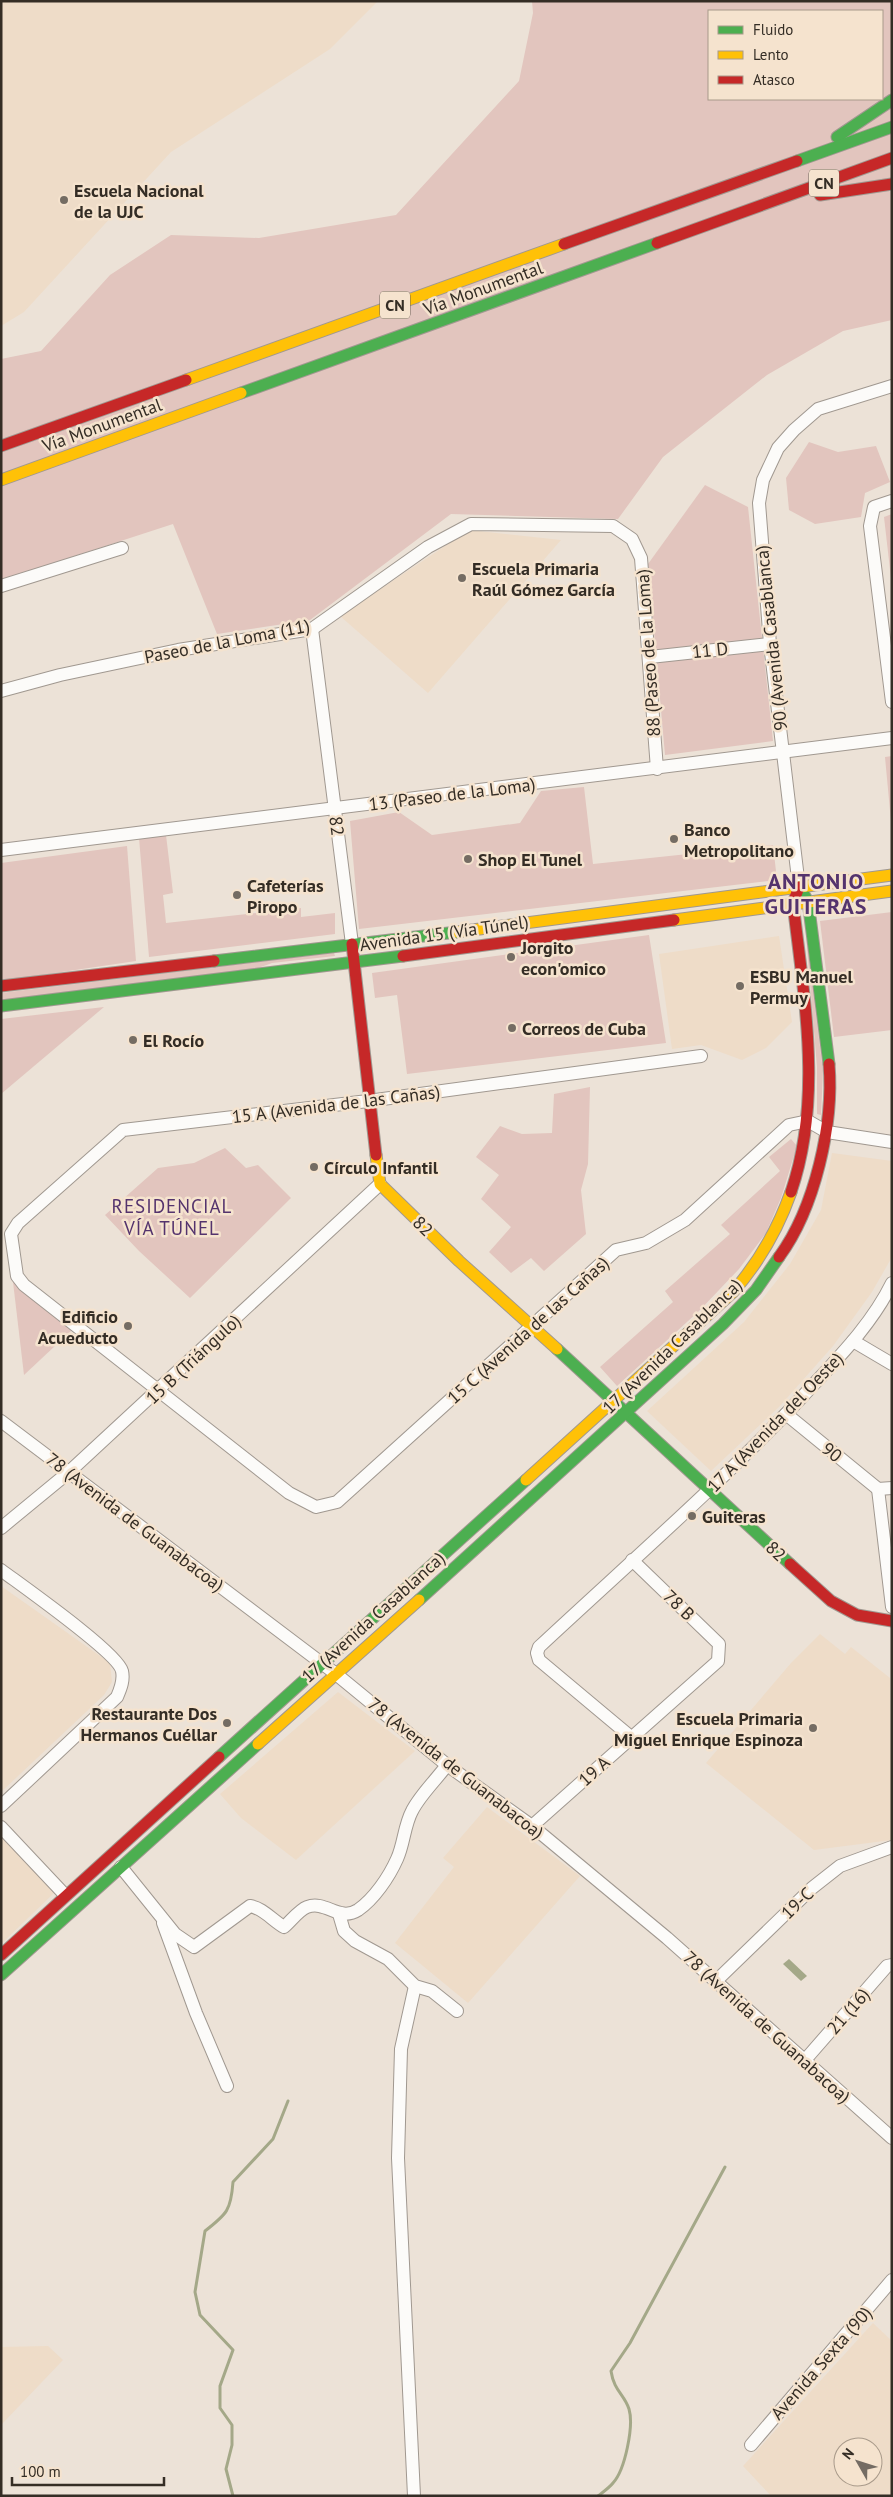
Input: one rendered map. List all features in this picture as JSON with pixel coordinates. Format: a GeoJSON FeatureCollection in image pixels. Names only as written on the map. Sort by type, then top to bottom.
{"type":"FeatureCollection","features":[{"type":"Feature","properties":{"kind":"main road"},"geometry":{"type":"LineString","coordinates":[[788,164],[847,132],[892,100]]}},
{"type":"Feature","properties":{"kind":"main road","name":"Vía Monumental"},"geometry":{"type":"LineString","coordinates":[[1,446],[892,127]]}},
{"type":"Feature","properties":{"kind":"main road","name":"Vía Monumental"},"geometry":{"type":"LineString","coordinates":[[1,480],[892,158]]}},
{"type":"Feature","properties":{"kind":"main road"},"geometry":{"type":"LineString","coordinates":[[755,208],[824,194],[892,184]]}},
{"type":"Feature","properties":{"kind":"main road","name":"Avenida 15 (Vía Túnel)"},"geometry":{"type":"LineString","coordinates":[[1,986],[352,944],[892,875]]}},
{"type":"Feature","properties":{"kind":"main road","name":"17 (Avenida Casablanca)"},"geometry":{"type":"LineString","coordinates":[[1,1975],[626,1414],[723,1324],[756,1290],[784,1251],[810,1197],[827,1132],[831,1086],[828,1050],[808,901],[799,887]]}},
{"type":"Feature","properties":{"kind":"main road","name":"17 (Avenida Casablanca)"},"geometry":{"type":"LineString","coordinates":[[1,1955],[65,1895],[711,1314],[742,1282],[761,1257],[776,1231],[795,1181],[808,1121],[809,1055],[793,903],[799,887]]}},
{"type":"Feature","properties":{"kind":"main road","name":"Avenida 15 (Vía Túnel)"},"geometry":{"type":"LineString","coordinates":[[1,1006],[354,963],[892,891]]}},
{"type":"Feature","properties":{"kind":"main road","name":"82"},"geometry":{"type":"LineString","coordinates":[[352,944],[368,1102],[380,1184],[626,1414],[831,1601],[857,1615],[892,1621]]}},
{"type":"Feature","properties":{"kind":"main road"},"geometry":{"type":"LineString","coordinates":[[18,1940],[24,1954]]}},
{"type":"Feature","properties":{"kind":"street","name":"90 (Avenida Casablanca)"},"geometry":{"type":"LineString","coordinates":[[799,887],[770,644],[758,503],[763,480],[778,448],[794,430],[818,409],[892,386]]}},
{"type":"Feature","properties":{"kind":"street"},"geometry":{"type":"LineString","coordinates":[[892,501],[874,507],[870,531],[892,702]]}},
{"type":"Feature","properties":{"kind":"street","name":"Paseo de la Loma (11)"},"geometry":{"type":"LineString","coordinates":[[1,691],[60,675],[178,650],[312,628],[428,547],[472,524],[613,526],[632,539]]}},
{"type":"Feature","properties":{"kind":"street","name":"88 (Paseo de la Loma)"},"geometry":{"type":"LineString","coordinates":[[632,539],[641,558],[657,769]]}},
{"type":"Feature","properties":{"kind":"street"},"geometry":{"type":"LineString","coordinates":[[1,586],[122,548]]}},
{"type":"Feature","properties":{"kind":"street","name":"82"},"geometry":{"type":"LineString","coordinates":[[312,628],[352,944]]}},
{"type":"Feature","properties":{"kind":"street","name":"11 D"},"geometry":{"type":"LineString","coordinates":[[650,657],[770,644]]}},
{"type":"Feature","properties":{"kind":"street","name":"13 (Paseo de la Loma)"},"geometry":{"type":"LineString","coordinates":[[1,850],[657,769],[784,750],[892,738]]}},
{"type":"Feature","properties":{"kind":"street","name":"15 A (Avenida de las Cañas)"},"geometry":{"type":"LineString","coordinates":[[159,1391],[24,1285],[17,1276],[11,1234],[18,1223],[122,1130],[368,1102],[701,1056]]}},
{"type":"Feature","properties":{"kind":"street"},"geometry":{"type":"LineString","coordinates":[[808,1121],[827,1132],[892,1142]]}},
{"type":"Feature","properties":{"kind":"street","name":"15 C (Avenida de las Cañas)"},"geometry":{"type":"LineString","coordinates":[[159,1391],[289,1493],[316,1507],[337,1502],[533,1327],[616,1250],[646,1243],[685,1220],[783,1129],[789,1125],[808,1121]]}},
{"type":"Feature","properties":{"kind":"street","name":"15 B (Triángulo)"},"geometry":{"type":"LineString","coordinates":[[1,1528],[69,1472],[159,1391],[380,1184]]}},
{"type":"Feature","properties":{"kind":"street","name":"17 A (Avenida del Oeste)"},"geometry":{"type":"LineString","coordinates":[[631,1737],[540,1660],[537,1652],[539,1647],[709,1489],[786,1414],[853,1341],[892,1283]]}},
{"type":"Feature","properties":{"kind":"street"},"geometry":{"type":"LineString","coordinates":[[853,1341],[892,1364]]}},
{"type":"Feature","properties":{"kind":"street","name":"90"},"geometry":{"type":"LineString","coordinates":[[786,1414],[878,1489]]}},
{"type":"Feature","properties":{"kind":"street","name":"78 (Avenida de Guanabacoa)"},"geometry":{"type":"LineString","coordinates":[[1,1421],[336,1674],[447,1765],[532,1826],[667,1938],[892,2138]]}},
{"type":"Feature","properties":{"kind":"street"},"geometry":{"type":"LineString","coordinates":[[892,1488],[878,1489],[892,1608]]}},
{"type":"Feature","properties":{"kind":"street","name":"78 B"},"geometry":{"type":"LineString","coordinates":[[632,1560],[719,1644],[720,1653]]}},
{"type":"Feature","properties":{"kind":"street"},"geometry":{"type":"LineString","coordinates":[[1,1570],[111,1657],[122,1669],[123,1684],[117,1697],[1,1806]]}},
{"type":"Feature","properties":{"kind":"street","name":"19 A"},"geometry":{"type":"LineString","coordinates":[[532,1826],[718,1661],[720,1653]]}},
{"type":"Feature","properties":{"kind":"street"},"geometry":{"type":"LineString","coordinates":[[121,1867],[175,1934],[194,1947],[250,1906],[260,1908],[270,1919],[284,1927],[306,1907],[320,1904],[339,1914],[356,1911],[371,1899],[398,1858],[404,1832],[412,1810],[447,1765]]}},
{"type":"Feature","properties":{"kind":"street"},"geometry":{"type":"LineString","coordinates":[[1,1827],[65,1895]]}},
{"type":"Feature","properties":{"kind":"street","name":"19-C"},"geometry":{"type":"LineString","coordinates":[[716,1981],[812,1888],[840,1866],[892,1847]]}},
{"type":"Feature","properties":{"kind":"street"},"geometry":{"type":"LineString","coordinates":[[339,1914],[344,1931],[356,1941],[388,1959],[415,1986],[432,1992],[457,2011]]}},
{"type":"Feature","properties":{"kind":"street"},"geometry":{"type":"LineString","coordinates":[[160,1916],[196,2013],[227,2086]]}},
{"type":"Feature","properties":{"kind":"street","name":"21 (16)"},"geometry":{"type":"LineString","coordinates":[[805,2060],[887,1966],[892,1965]]}},
{"type":"Feature","properties":{"kind":"street"},"geometry":{"type":"LineString","coordinates":[[414,2496],[398,2158],[401,2049],[415,1986]]}},
{"type":"Feature","properties":{"kind":"street","name":"Avenida Sexta (90)"},"geometry":{"type":"LineString","coordinates":[[750,2444],[892,2280]]}},
{"type":"Feature","properties":{"kind":"shaded area","name":"Escuela Nacional de la UJC"},"geometry":{"type":"Polygon","coordinates":[[[1,1],[378,1],[330,49],[171,152],[24,312],[1,326],[1,1]]]}},
{"type":"Feature","properties":{"kind":"shaded area"},"geometry":{"type":"Polygon","coordinates":[[[532,1],[892,1],[892,320],[843,331],[767,375],[663,457],[618,519],[451,514],[310,620],[217,634],[173,524],[1,580],[1,359],[41,351],[110,275],[171,235],[259,238],[396,215],[519,81],[533,13],[532,1]]]}},
{"type":"Feature","properties":{"kind":"shaded area"},"geometry":{"type":"Polygon","coordinates":[[[809,442],[838,452],[876,446],[890,482],[865,493],[861,517],[815,524],[789,510],[786,478],[809,442]]]}},
{"type":"Feature","properties":{"kind":"shaded area"},"geometry":{"type":"Polygon","coordinates":[[[705,485],[748,507],[773,741],[665,755],[648,564],[705,485]]]}},
{"type":"Feature","properties":{"kind":"shaded area"},"geometry":{"type":"Polygon","coordinates":[[[892,514],[892,587],[884,517],[892,514]]]}},
{"type":"Feature","properties":{"kind":"shaded area","name":"Escuela Primaria Raúl Gómez García"},"geometry":{"type":"Polygon","coordinates":[[[469,530],[561,540],[428,693],[340,616],[469,530]]]}},
{"type":"Feature","properties":{"kind":"shaded area"},"geometry":{"type":"Polygon","coordinates":[[[892,756],[892,832],[885,757],[892,756]]]}},
{"type":"Feature","properties":{"kind":"shaded area"},"geometry":{"type":"Polygon","coordinates":[[[584,787],[593,864],[773,845],[777,880],[359,929],[350,821],[399,812],[432,835],[520,823],[541,791],[584,787]]]}},
{"type":"Feature","properties":{"kind":"shaded area"},"geometry":{"type":"Polygon","coordinates":[[[166,835],[173,893],[163,895],[166,923],[301,908],[301,917],[335,913],[335,934],[149,957],[139,838],[166,835]]]}},
{"type":"Feature","properties":{"kind":"shaded area"},"geometry":{"type":"Polygon","coordinates":[[[127,846],[136,961],[1,981],[1,863],[127,846]]]}},
{"type":"Feature","properties":{"kind":"shaded area"},"geometry":{"type":"Polygon","coordinates":[[[892,912],[892,1030],[834,1037],[820,921],[892,912]]]}},
{"type":"Feature","properties":{"kind":"shaded area"},"geometry":{"type":"Polygon","coordinates":[[[649,935],[666,1043],[407,1074],[397,995],[375,998],[372,973],[649,935]]]}},
{"type":"Feature","properties":{"kind":"shaded area"},"geometry":{"type":"Polygon","coordinates":[[[806,935],[823,1071],[821,1115],[817,1114],[817,1067],[806,935]]]}},
{"type":"Feature","properties":{"kind":"shaded area","name":"ESBU Manuel Permuy"},"geometry":{"type":"Polygon","coordinates":[[[779,936],[792,1022],[766,1048],[742,1060],[701,1045],[672,1049],[659,954],[779,936]]]}},
{"type":"Feature","properties":{"kind":"shaded area"},"geometry":{"type":"Polygon","coordinates":[[[334,953],[335,956],[272,963],[250,971],[1,1000],[1,993],[334,953]]]}},
{"type":"Feature","properties":{"kind":"shaded area"},"geometry":{"type":"Polygon","coordinates":[[[104,1007],[1,1094],[1,1019],[104,1007]]]}},
{"type":"Feature","properties":{"kind":"shaded area"},"geometry":{"type":"Polygon","coordinates":[[[590,1087],[588,1164],[581,1190],[586,1234],[544,1271],[531,1258],[511,1273],[489,1252],[511,1227],[481,1199],[499,1175],[476,1157],[500,1126],[522,1134],[552,1133],[554,1094],[590,1087]]]}},
{"type":"Feature","properties":{"kind":"shaded area"},"geometry":{"type":"Polygon","coordinates":[[[791,1139],[797,1146],[781,1198],[766,1233],[739,1269],[699,1311],[617,1386],[600,1367],[673,1302],[665,1291],[730,1234],[721,1225],[780,1171],[769,1157],[791,1139]]]}},
{"type":"Feature","properties":{"kind":"shaded area"},"geometry":{"type":"Polygon","coordinates":[[[225,1148],[246,1168],[258,1165],[291,1198],[190,1298],[139,1251],[105,1215],[158,1168],[194,1163],[225,1148]]]}},
{"type":"Feature","properties":{"kind":"shaded area"},"geometry":{"type":"Polygon","coordinates":[[[832,1153],[892,1161],[892,1257],[872,1292],[833,1346],[779,1407],[711,1471],[647,1411],[744,1322],[790,1264],[821,1210],[832,1153]]]}},
{"type":"Feature","properties":{"kind":"shaded area"},"geometry":{"type":"Polygon","coordinates":[[[13,1282],[72,1330],[24,1375],[13,1282]]]}},
{"type":"Feature","properties":{"kind":"shaded area"},"geometry":{"type":"Polygon","coordinates":[[[1,1586],[110,1663],[112,1682],[104,1695],[1,1792],[1,1586]]]}},
{"type":"Feature","properties":{"kind":"shaded area","name":"Escuela Primaria Miguel Enrique Espinoza"},"geometry":{"type":"Polygon","coordinates":[[[820,1634],[845,1654],[851,1647],[890,1678],[892,1840],[814,1850],[706,1763],[791,1663],[820,1634]]]}},
{"type":"Feature","properties":{"kind":"shaded area"},"geometry":{"type":"Polygon","coordinates":[[[338,1692],[415,1751],[296,1860],[241,1818],[220,1794],[338,1692]]]}},
{"type":"Feature","properties":{"kind":"shaded area"},"geometry":{"type":"Polygon","coordinates":[[[487,1807],[580,1876],[468,2003],[395,1943],[454,1867],[443,1858],[487,1807]]]}},
{"type":"Feature","properties":{"kind":"shaded area"},"geometry":{"type":"Polygon","coordinates":[[[1,1836],[54,1893],[1,1944],[1,1836]]]}},
{"type":"Feature","properties":{"kind":"shaded area"},"geometry":{"type":"Polygon","coordinates":[[[789,1959],[807,1976],[801,1981],[783,1964],[789,1959]]]}},
{"type":"Feature","properties":{"kind":"shaded area"},"geometry":{"type":"Polygon","coordinates":[[[873,2323],[892,2341],[892,2496],[771,2496],[743,2466],[873,2323]]]}},
{"type":"Feature","properties":{"kind":"shaded area"},"geometry":{"type":"Polygon","coordinates":[[[48,2346],[63,2360],[1,2425],[1,2347],[48,2346]]]}},
{"type":"Feature","properties":{"kind":"waterway"},"geometry":{"type":"LineString","coordinates":[[233,2496],[226,2469],[232,2445],[232,2425],[220,2408],[220,2386],[233,2350],[200,2315],[195,2292],[205,2231],[227,2211],[233,2182],[273,2139],[288,2101]]}},
{"type":"Feature","properties":{"kind":"waterway"},"geometry":{"type":"LineString","coordinates":[[598,2496],[610,2487],[617,2477],[625,2458],[629,2436],[629,2409],[614,2383],[611,2371],[630,2343],[725,2167]]}},
{"type":"Feature","properties":{"kind":"traffic: fast"},"geometry":{"type":"LineString","coordinates":[[837,137],[892,100]]}},
{"type":"Feature","properties":{"kind":"traffic: fast"},"geometry":{"type":"LineString","coordinates":[[797,161],[892,127]]}},
{"type":"Feature","properties":{"kind":"traffic: fast"},"geometry":{"type":"LineString","coordinates":[[241,393],[657,243]]}},
{"type":"Feature","properties":{"kind":"traffic: fast"},"geometry":{"type":"LineString","coordinates":[[799,887],[808,901],[829,1064]]}},
{"type":"Feature","properties":{"kind":"traffic: fast"},"geometry":{"type":"LineString","coordinates":[[214,961],[457,932]]}},
{"type":"Feature","properties":{"kind":"traffic: fast"},"geometry":{"type":"LineString","coordinates":[[1,1006],[403,956]]}},
{"type":"Feature","properties":{"kind":"traffic: fast"},"geometry":{"type":"LineString","coordinates":[[419,1600],[723,1324],[756,1290],[779,1257]]}},
{"type":"Feature","properties":{"kind":"traffic: fast"},"geometry":{"type":"LineString","coordinates":[[557,1349],[790,1564]]}},
{"type":"Feature","properties":{"kind":"traffic: fast"},"geometry":{"type":"LineString","coordinates":[[219,1757],[526,1480]]}},
{"type":"Feature","properties":{"kind":"traffic: fast"},"geometry":{"type":"LineString","coordinates":[[1,1975],[258,1744]]}},
{"type":"Feature","properties":{"kind":"traffic: slow"},"geometry":{"type":"LineString","coordinates":[[186,380],[564,244]]}},
{"type":"Feature","properties":{"kind":"traffic: slow"},"geometry":{"type":"LineString","coordinates":[[1,480],[241,393]]}},
{"type":"Feature","properties":{"kind":"traffic: slow"},"geometry":{"type":"LineString","coordinates":[[457,932],[892,875]]}},
{"type":"Feature","properties":{"kind":"traffic: slow"},"geometry":{"type":"LineString","coordinates":[[674,920],[892,891]]}},
{"type":"Feature","properties":{"kind":"traffic: slow"},"geometry":{"type":"LineString","coordinates":[[376,1155],[380,1184],[459,1261],[557,1349]]}},
{"type":"Feature","properties":{"kind":"traffic: slow"},"geometry":{"type":"LineString","coordinates":[[526,1480],[733,1292],[767,1245],[791,1192]]}},
{"type":"Feature","properties":{"kind":"traffic: slow"},"geometry":{"type":"LineString","coordinates":[[258,1744],[419,1600]]}},
{"type":"Feature","properties":{"kind":"traffic: jam"},"geometry":{"type":"LineString","coordinates":[[657,243],[892,158]]}},
{"type":"Feature","properties":{"kind":"traffic: jam"},"geometry":{"type":"LineString","coordinates":[[564,244],[797,161]]}},
{"type":"Feature","properties":{"kind":"traffic: jam"},"geometry":{"type":"LineString","coordinates":[[820,195],[892,184]]}},
{"type":"Feature","properties":{"kind":"traffic: jam"},"geometry":{"type":"LineString","coordinates":[[1,446],[186,380]]}},
{"type":"Feature","properties":{"kind":"traffic: jam"},"geometry":{"type":"LineString","coordinates":[[791,1192],[801,1157],[809,1085],[806,1012],[793,903],[799,887]]}},
{"type":"Feature","properties":{"kind":"traffic: jam"},"geometry":{"type":"LineString","coordinates":[[403,956],[674,920]]}},
{"type":"Feature","properties":{"kind":"traffic: jam"},"geometry":{"type":"LineString","coordinates":[[352,944],[376,1155]]}},
{"type":"Feature","properties":{"kind":"traffic: jam"},"geometry":{"type":"LineString","coordinates":[[1,986],[214,961]]}},
{"type":"Feature","properties":{"kind":"traffic: jam"},"geometry":{"type":"LineString","coordinates":[[779,1257],[803,1215],[819,1165],[828,1113],[829,1064]]}},
{"type":"Feature","properties":{"kind":"traffic: jam"},"geometry":{"type":"LineString","coordinates":[[790,1564],[831,1601],[857,1615],[892,1621]]}},
{"type":"Feature","properties":{"kind":"traffic: jam"},"geometry":{"type":"LineString","coordinates":[[1,1955],[219,1757]]}},
{"type":"Feature","properties":{"kind":"place","name":"Escuela Nacional de la UJC"},"geometry":{"type":"Point","coordinates":[64,200]}},
{"type":"Feature","properties":{"kind":"place","name":"Escuela Primaria Raúl Gómez García"},"geometry":{"type":"Point","coordinates":[462,578]}},
{"type":"Feature","properties":{"kind":"place","name":"Banco Metropolitano"},"geometry":{"type":"Point","coordinates":[674,839]}},
{"type":"Feature","properties":{"kind":"place","name":"Shop El Tunel"},"geometry":{"type":"Point","coordinates":[468,859]}},
{"type":"Feature","properties":{"kind":"place","name":"Cafeterías Piropo"},"geometry":{"type":"Point","coordinates":[237,895]}},
{"type":"Feature","properties":{"kind":"place","name":"Jorgito econ'omico"},"geometry":{"type":"Point","coordinates":[511,957]}},
{"type":"Feature","properties":{"kind":"place","name":"ESBU Manuel Permuy"},"geometry":{"type":"Point","coordinates":[740,986]}},
{"type":"Feature","properties":{"kind":"place","name":"Correos de Cuba"},"geometry":{"type":"Point","coordinates":[512,1028]}},
{"type":"Feature","properties":{"kind":"place","name":"El Rocío"},"geometry":{"type":"Point","coordinates":[133,1040]}},
{"type":"Feature","properties":{"kind":"place","name":"Círculo Infantil"},"geometry":{"type":"Point","coordinates":[314,1167]}},
{"type":"Feature","properties":{"kind":"place","name":"Edificio Acueducto"},"geometry":{"type":"Point","coordinates":[128,1326]}},
{"type":"Feature","properties":{"kind":"place","name":"Guiteras"},"geometry":{"type":"Point","coordinates":[692,1516]}},
{"type":"Feature","properties":{"kind":"place","name":"Restaurante Dos Hermanos Cuéllar"},"geometry":{"type":"Point","coordinates":[227,1723]}},
{"type":"Feature","properties":{"kind":"place","name":"Escuela Primaria Miguel Enrique Espinoza"},"geometry":{"type":"Point","coordinates":[813,1728]}},
{"type":"Feature","properties":{"kind":"district","name":"ANTONIO GUITERAS"},"geometry":{"type":"Point","coordinates":[816,894]}},
{"type":"Feature","properties":{"kind":"district","name":"RESIDENCIAL VÍA TÚNEL"},"geometry":{"type":"Point","coordinates":[172,1217]}}]}
